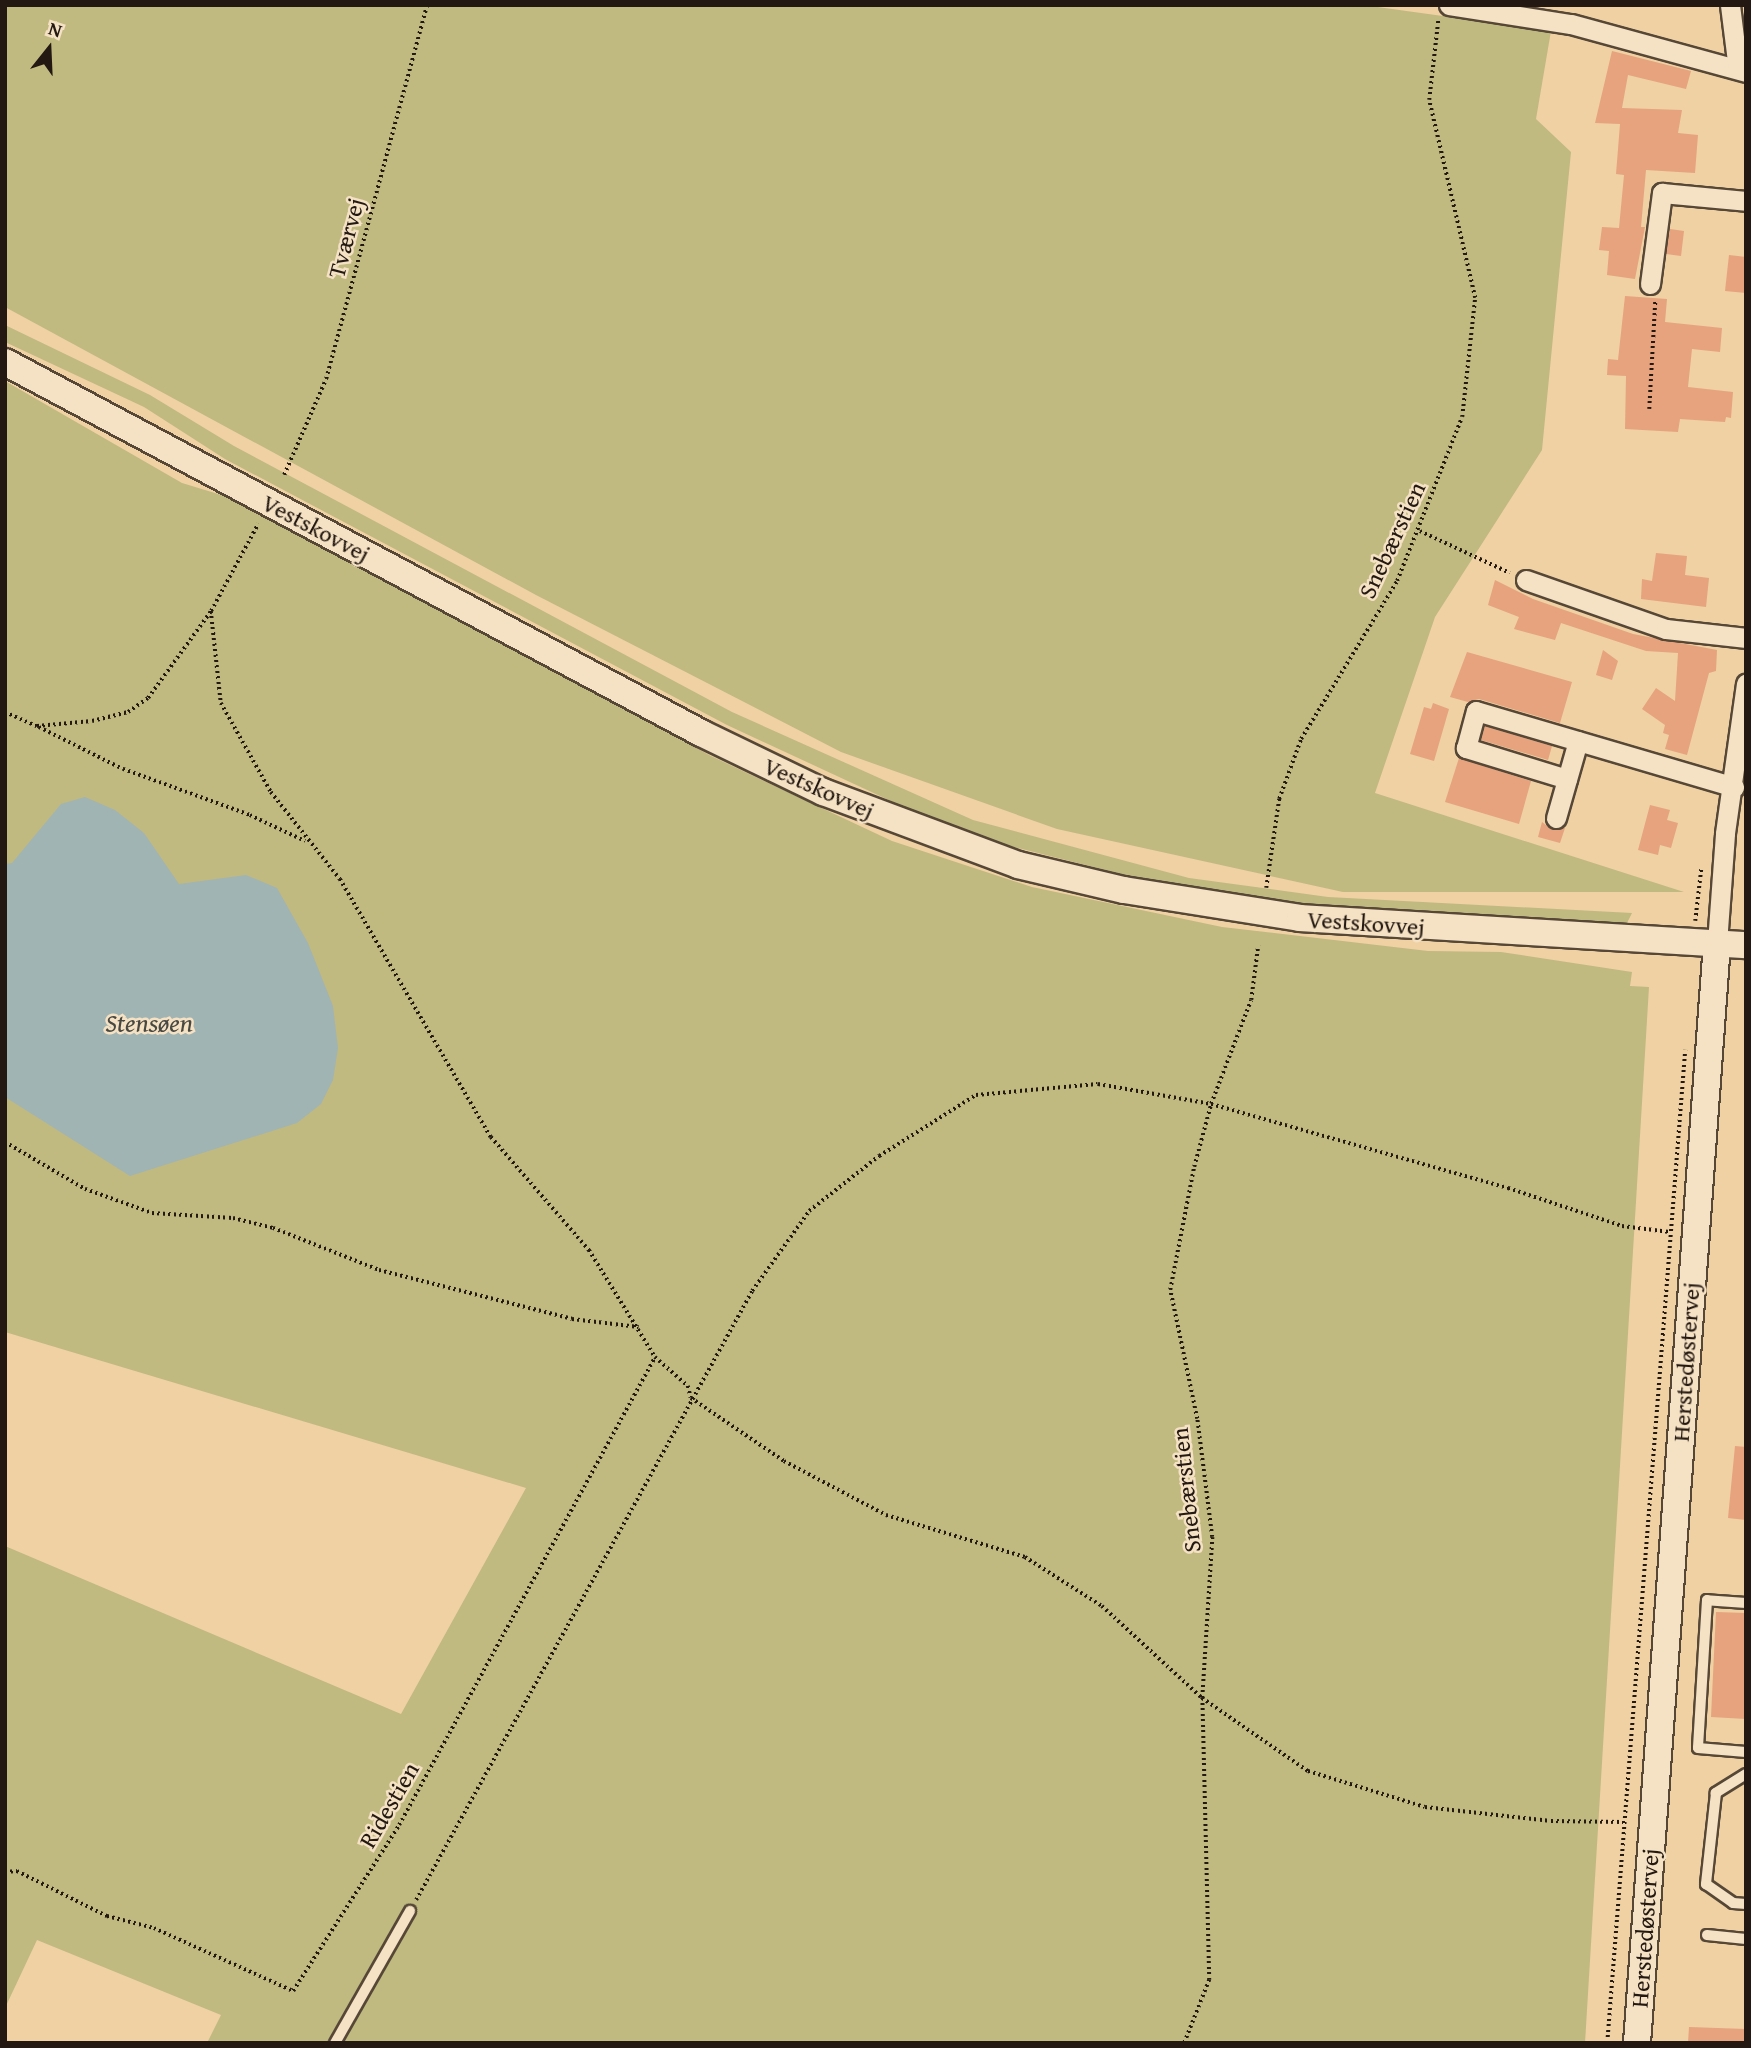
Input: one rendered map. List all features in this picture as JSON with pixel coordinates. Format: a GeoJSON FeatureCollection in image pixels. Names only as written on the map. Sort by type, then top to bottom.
{"type":"FeatureCollection","features":[{"type":"Feature","properties":{"kind":"street"},"geometry":{"type":"LineString","coordinates":[[1443,12],[1571,24],[1742,70],[1730,5]]}},
{"type":"Feature","properties":{"kind":"street"},"geometry":{"type":"LineString","coordinates":[[1650,284],[1662,193],[1746,201]]}},
{"type":"Feature","properties":{"kind":"street","name":"Vestskovvej"},"geometry":{"type":"LineString","coordinates":[[5,362],[701,733],[823,792],[1018,865],[1124,890],[1300,918],[1746,944]]}},
{"type":"Feature","properties":{"kind":"street"},"geometry":{"type":"LineString","coordinates":[[1526,580],[1667,629],[1746,638]]}},
{"type":"Feature","properties":{"kind":"street","name":"Herstedøstervej"},"geometry":{"type":"LineString","coordinates":[[1636,2043],[1725,833],[1734,787],[1746,683]]}},
{"type":"Feature","properties":{"kind":"street"},"geometry":{"type":"LineString","coordinates":[[1567,779],[1466,748],[1476,711],[1734,787]]}},
{"type":"Feature","properties":{"kind":"street"},"geometry":{"type":"LineString","coordinates":[[1556,818],[1578,741]]}},
{"type":"Feature","properties":{"kind":"lane"},"geometry":{"type":"LineString","coordinates":[[1746,1603],[1707,1600],[1698,1748],[1746,1752]]}},
{"type":"Feature","properties":{"kind":"lane"},"geometry":{"type":"LineString","coordinates":[[1746,1774],[1716,1793],[1706,1884],[1734,1903],[1746,1904]]}},
{"type":"Feature","properties":{"kind":"lane"},"geometry":{"type":"LineString","coordinates":[[335,2043],[410,1911]]}},
{"type":"Feature","properties":{"kind":"lane"},"geometry":{"type":"LineString","coordinates":[[1707,1935],[1746,1939]]}},
{"type":"Feature","properties":{"kind":"path","name":"Tværvej"},"geometry":{"type":"LineString","coordinates":[[284,475],[326,379],[426,5]]}},
{"type":"Feature","properties":{"kind":"path","name":"Snebærstien"},"geometry":{"type":"LineString","coordinates":[[1266,888],[1279,799],[1301,738],[1397,581],[1420,531],[1462,417],[1475,298],[1452,188],[1429,100],[1443,12]]}},
{"type":"Feature","properties":{"kind":"path"},"geometry":{"type":"LineString","coordinates":[[1649,408],[1655,288],[1650,284]]}},
{"type":"Feature","properties":{"kind":"path"},"geometry":{"type":"LineString","coordinates":[[37,726],[128,712],[148,698],[211,611],[258,524]]}},
{"type":"Feature","properties":{"kind":"path"},"geometry":{"type":"LineString","coordinates":[[1420,531],[1526,580]]}},
{"type":"Feature","properties":{"kind":"path"},"geometry":{"type":"LineString","coordinates":[[211,611],[221,703],[271,792],[340,879],[491,1137],[589,1250],[639,1327],[655,1357],[688,1386],[691,1398],[784,1461],[886,1515],[1025,1558],[1102,1606],[1202,1698],[1308,1771],[1425,1807],[1551,1821],[1622,1822]]}},
{"type":"Feature","properties":{"kind":"path"},"geometry":{"type":"LineString","coordinates":[[5,712],[123,769],[250,815],[308,842]]}},
{"type":"Feature","properties":{"kind":"path","name":"Snebærstien"},"geometry":{"type":"LineString","coordinates":[[1184,2043],[1209,1980],[1202,1698],[1212,1537],[1196,1419],[1170,1290],[1211,1104],[1251,1000],[1258,945]]}},
{"type":"Feature","properties":{"kind":"path"},"geometry":{"type":"LineString","coordinates":[[1607,2043],[1622,1822],[1685,1043]]}},
{"type":"Feature","properties":{"kind":"path"},"geometry":{"type":"LineString","coordinates":[[410,1911],[752,1291],[809,1211],[879,1156],[976,1095],[1098,1084],[1211,1104],[1508,1188],[1622,1226],[1670,1232]]}},
{"type":"Feature","properties":{"kind":"path"},"geometry":{"type":"LineString","coordinates":[[5,1142],[85,1189],[152,1213],[233,1218],[273,1228],[379,1270],[572,1320],[639,1327]]}},
{"type":"Feature","properties":{"kind":"path","name":"Ridestien"},"geometry":{"type":"LineString","coordinates":[[5,1872],[17,1871],[107,1916],[154,1927],[293,1990],[399,1825],[655,1357]]}},
{"type":"Feature","properties":{"kind":"shaded area"},"geometry":{"type":"Polygon","coordinates":[[[5,5],[1363,5],[1551,31],[1536,119],[1571,152],[1542,450],[1435,617],[1375,793],[1684,892],[1343,892],[1057,829],[841,752],[536,595],[5,307],[5,5]]]}},
{"type":"Feature","properties":{"kind":"shaded area"},"geometry":{"type":"Polygon","coordinates":[[[5,325],[150,395],[234,446],[732,712],[973,820],[1189,878],[1328,897],[1632,913],[1627,923],[1327,909],[1185,890],[962,834],[727,725],[225,459],[144,407],[5,342],[5,325]]]}},
{"type":"Feature","properties":{"kind":"shaded area"},"geometry":{"type":"Polygon","coordinates":[[[5,381],[182,483],[228,497],[711,756],[892,841],[1032,887],[1222,927],[1428,951],[1501,952],[1632,972],[1630,986],[1649,987],[1585,2043],[207,2043],[221,2015],[37,1940],[5,2008],[5,1546],[401,1714],[526,1488],[5,1332],[5,381]]]}},
{"type":"Feature","properties":{"kind":"water","name":"Stensøen"},"geometry":{"type":"Polygon","coordinates":[[[85,797],[115,810],[144,833],[179,884],[246,875],[277,888],[308,943],[333,1006],[338,1048],[333,1080],[321,1104],[297,1123],[130,1176],[5,1097],[5,864],[12,863],[61,804],[85,797]]]}},
{"type":"Feature","properties":{"kind":"building"},"geometry":{"type":"Polygon","coordinates":[[[1612,51],[1691,71],[1686,89],[1628,75],[1622,108],[1682,110],[1678,133],[1698,135],[1695,173],[1646,170],[1641,227],[1645,227],[1635,279],[1607,275],[1609,251],[1599,250],[1602,227],[1619,228],[1624,175],[1616,174],[1620,124],[1595,123],[1612,51]]]}},
{"type":"Feature","properties":{"kind":"building"},"geometry":{"type":"Polygon","coordinates":[[[1670,229],[1684,231],[1681,256],[1666,254],[1670,229]]]}},
{"type":"Feature","properties":{"kind":"building"},"geometry":{"type":"Polygon","coordinates":[[[1729,255],[1746,257],[1746,293],[1725,291],[1729,255]]]}},
{"type":"Feature","properties":{"kind":"building"},"geometry":{"type":"Polygon","coordinates":[[[1625,296],[1667,299],[1665,322],[1722,328],[1720,352],[1692,349],[1688,387],[1733,392],[1731,418],[1726,417],[1725,422],[1680,419],[1678,432],[1625,429],[1626,376],[1607,375],[1608,359],[1618,360],[1625,296]]]}},
{"type":"Feature","properties":{"kind":"building"},"geometry":{"type":"Polygon","coordinates":[[[1656,553],[1687,556],[1685,575],[1709,578],[1706,607],[1641,599],[1642,579],[1652,581],[1656,553]]]}},
{"type":"Feature","properties":{"kind":"building"},"geometry":{"type":"Polygon","coordinates":[[[1495,580],[1533,599],[1633,634],[1717,650],[1716,671],[1709,673],[1687,755],[1665,749],[1669,735],[1663,733],[1665,725],[1642,709],[1656,688],[1675,701],[1678,653],[1646,651],[1561,623],[1555,640],[1514,629],[1519,617],[1488,605],[1495,580]]]}},
{"type":"Feature","properties":{"kind":"building"},"geometry":{"type":"Polygon","coordinates":[[[1603,650],[1618,661],[1612,680],[1596,675],[1603,650]]]}},
{"type":"Feature","properties":{"kind":"building"},"geometry":{"type":"Polygon","coordinates":[[[1467,652],[1572,682],[1560,723],[1479,699],[1468,702],[1450,697],[1467,652]]]}},
{"type":"Feature","properties":{"kind":"building"},"geometry":{"type":"Polygon","coordinates":[[[1433,703],[1449,709],[1434,761],[1410,754],[1424,707],[1431,709],[1433,703]]]}},
{"type":"Feature","properties":{"kind":"building"},"geometry":{"type":"Polygon","coordinates":[[[1485,726],[1552,746],[1548,760],[1481,740],[1485,726]]]}},
{"type":"Feature","properties":{"kind":"building"},"geometry":{"type":"Polygon","coordinates":[[[1459,758],[1531,781],[1519,824],[1445,802],[1459,758]]]}},
{"type":"Feature","properties":{"kind":"building"},"geometry":{"type":"Polygon","coordinates":[[[1650,805],[1670,810],[1667,820],[1678,823],[1671,848],[1660,845],[1658,855],[1638,850],[1650,805]]]}},
{"type":"Feature","properties":{"kind":"building"},"geometry":{"type":"Polygon","coordinates":[[[1542,822],[1552,830],[1565,828],[1560,843],[1538,837],[1542,822]]]}},
{"type":"Feature","properties":{"kind":"building"},"geometry":{"type":"Polygon","coordinates":[[[1735,1446],[1746,1447],[1746,1520],[1728,1518],[1735,1446]]]}},
{"type":"Feature","properties":{"kind":"building"},"geometry":{"type":"Polygon","coordinates":[[[1716,1612],[1746,1613],[1746,1719],[1711,1717],[1716,1612]]]}},
{"type":"Feature","properties":{"kind":"building"},"geometry":{"type":"Polygon","coordinates":[[[1689,2027],[1746,2029],[1746,2043],[1688,2043],[1689,2027]]]}}]}
